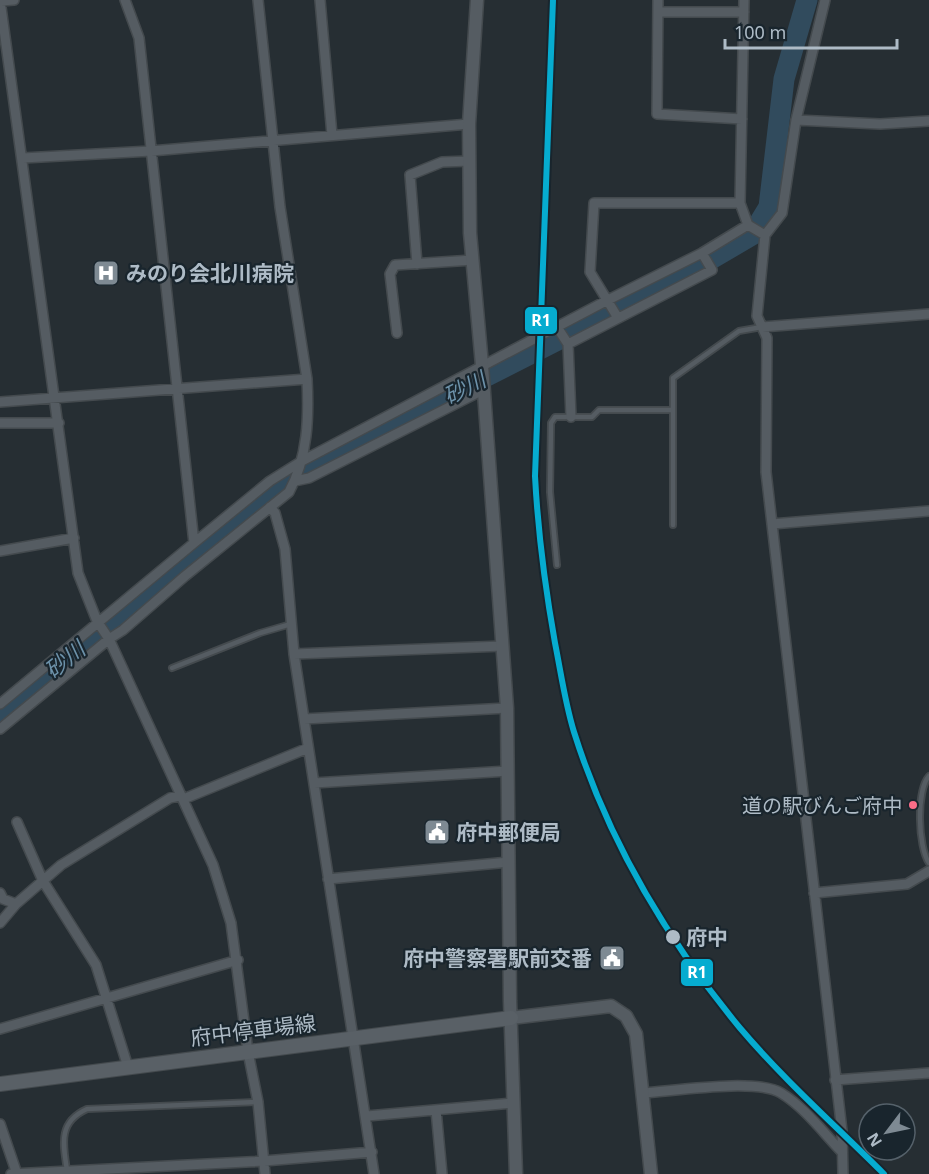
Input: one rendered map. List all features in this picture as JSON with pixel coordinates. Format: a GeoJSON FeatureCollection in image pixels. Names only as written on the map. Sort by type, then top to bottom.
{"type":"FeatureCollection","features":[{"type":"Feature","properties":{"kind":"main road","name":"府中停車場線"},"geometry":{"type":"LineString","coordinates":[[0,1084],[511,1018]]}},
{"type":"Feature","properties":{"kind":"street"},"geometry":{"type":"LineString","coordinates":[[14,0],[0,1],[56,398],[78,573],[97,621],[109,639],[179,796],[213,865],[231,923],[238,960],[248,1052],[258,1102],[265,1174]]}},
{"type":"Feature","properties":{"kind":"street"},"geometry":{"type":"LineString","coordinates":[[125,0],[139,38],[194,543]]}},
{"type":"Feature","properties":{"kind":"street"},"geometry":{"type":"LineString","coordinates":[[0,729],[289,492],[295,481],[302,461],[308,405],[307,379],[280,207],[258,0]]}},
{"type":"Feature","properties":{"kind":"street"},"geometry":{"type":"LineString","coordinates":[[320,0],[332,135]]}},
{"type":"Feature","properties":{"kind":"street"},"geometry":{"type":"LineString","coordinates":[[477,0],[469,124],[472,260],[507,708],[511,1018],[516,1174]]}},
{"type":"Feature","properties":{"kind":"street"},"geometry":{"type":"LineString","coordinates":[[658,0],[657,114],[742,119]]}},
{"type":"Feature","properties":{"kind":"street"},"geometry":{"type":"LineString","coordinates":[[744,0],[740,203],[748,225],[765,235]]}},
{"type":"Feature","properties":{"kind":"street"},"geometry":{"type":"LineString","coordinates":[[825,0],[796,120],[782,213],[765,235],[757,315],[767,338],[766,472],[842,1131],[843,1174]]}},
{"type":"Feature","properties":{"kind":"street"},"geometry":{"type":"LineString","coordinates":[[658,12],[744,12]]}},
{"type":"Feature","properties":{"kind":"street"},"geometry":{"type":"LineString","coordinates":[[796,120],[880,124],[929,121]]}},
{"type":"Feature","properties":{"kind":"street"},"geometry":{"type":"LineString","coordinates":[[23,158],[152,151],[469,124]]}},
{"type":"Feature","properties":{"kind":"street"},"geometry":{"type":"LineString","coordinates":[[417,264],[410,175],[442,162],[470,161]]}},
{"type":"Feature","properties":{"kind":"street"},"geometry":{"type":"LineString","coordinates":[[618,318],[590,272],[594,203],[740,203]]}},
{"type":"Feature","properties":{"kind":"street"},"geometry":{"type":"LineString","coordinates":[[0,704],[97,621],[270,481],[302,461],[482,365],[702,254],[748,225]]}},
{"type":"Feature","properties":{"kind":"street"},"geometry":{"type":"LineString","coordinates":[[568,344],[712,270],[702,254]]}},
{"type":"Feature","properties":{"kind":"street"},"geometry":{"type":"LineString","coordinates":[[397,333],[390,274],[395,265],[472,260]]}},
{"type":"Feature","properties":{"kind":"street"},"geometry":{"type":"LineString","coordinates":[[762,327],[929,314]]}},
{"type":"Feature","properties":{"kind":"street"},"geometry":{"type":"LineString","coordinates":[[557,327],[568,344],[572,417]]}},
{"type":"Feature","properties":{"kind":"street"},"geometry":{"type":"LineString","coordinates":[[0,402],[307,379]]}},
{"type":"Feature","properties":{"kind":"street"},"geometry":{"type":"LineString","coordinates":[[295,481],[309,478],[483,390]]}},
{"type":"Feature","properties":{"kind":"street"},"geometry":{"type":"LineString","coordinates":[[0,423],[59,423]]}},
{"type":"Feature","properties":{"kind":"street"},"geometry":{"type":"LineString","coordinates":[[270,507],[275,513],[285,549],[294,654],[352,1039],[367,1116],[374,1174]]}},
{"type":"Feature","properties":{"kind":"street"},"geometry":{"type":"LineString","coordinates":[[772,524],[929,510]]}},
{"type":"Feature","properties":{"kind":"street"},"geometry":{"type":"LineString","coordinates":[[0,551],[74,538]]}},
{"type":"Feature","properties":{"kind":"street"},"geometry":{"type":"LineString","coordinates":[[294,654],[503,646]]}},
{"type":"Feature","properties":{"kind":"street"},"geometry":{"type":"LineString","coordinates":[[304,719],[507,708]]}},
{"type":"Feature","properties":{"kind":"street"},"geometry":{"type":"LineString","coordinates":[[0,923],[16,904],[61,865],[170,798],[179,796],[186,798],[308,748]]}},
{"type":"Feature","properties":{"kind":"street"},"geometry":{"type":"LineString","coordinates":[[314,783],[508,771]]}},
{"type":"Feature","properties":{"kind":"street"},"geometry":{"type":"LineString","coordinates":[[17,822],[43,880],[96,965],[128,1067]]}},
{"type":"Feature","properties":{"kind":"street"},"geometry":{"type":"LineString","coordinates":[[328,879],[509,862]]}},
{"type":"Feature","properties":{"kind":"street"},"geometry":{"type":"LineString","coordinates":[[814,893],[907,884],[929,871]]}},
{"type":"Feature","properties":{"kind":"street"},"geometry":{"type":"LineString","coordinates":[[0,893],[3,899],[16,904]]}},
{"type":"Feature","properties":{"kind":"street"},"geometry":{"type":"LineString","coordinates":[[0,1029],[238,960]]}},
{"type":"Feature","properties":{"kind":"street"},"geometry":{"type":"LineString","coordinates":[[511,1018],[611,1006],[626,1016],[636,1034],[651,1174]]}},
{"type":"Feature","properties":{"kind":"street"},"geometry":{"type":"LineString","coordinates":[[836,1080],[929,1073]]}},
{"type":"Feature","properties":{"kind":"street"},"geometry":{"type":"LineString","coordinates":[[643,1093],[759,1085],[779,1092],[800,1108],[841,1151]]}},
{"type":"Feature","properties":{"kind":"street"},"geometry":{"type":"LineString","coordinates":[[367,1116],[513,1103]]}},
{"type":"Feature","properties":{"kind":"street"},"geometry":{"type":"LineString","coordinates":[[436,1110],[442,1174]]}},
{"type":"Feature","properties":{"kind":"street"},"geometry":{"type":"LineString","coordinates":[[0,1124],[16,1174]]}},
{"type":"Feature","properties":{"kind":"street"},"geometry":{"type":"LineString","coordinates":[[11,1174],[156,1169],[372,1152]]}},
{"type":"Feature","properties":{"kind":"lane"},"geometry":{"type":"LineString","coordinates":[[674,525],[673,378],[739,331],[762,327]]}},
{"type":"Feature","properties":{"kind":"lane"},"geometry":{"type":"LineString","coordinates":[[557,565],[550,492],[551,423],[555,417],[592,417],[599,410],[673,410]]}},
{"type":"Feature","properties":{"kind":"lane"},"geometry":{"type":"LineString","coordinates":[[172,668],[260,633],[291,624]]}},
{"type":"Feature","properties":{"kind":"lane"},"geometry":{"type":"LineString","coordinates":[[929,776],[920,795],[924,853],[929,863]]}},
{"type":"Feature","properties":{"kind":"lane"},"geometry":{"type":"LineString","coordinates":[[67,1173],[63,1142],[68,1125],[74,1115],[87,1109],[258,1102]]}},
{"type":"Feature","properties":{"kind":"waterway","name":"砂川"},"geometry":{"type":"LineString","coordinates":[[0,712],[271,489],[313,464],[670,283],[752,235],[769,207],[784,79],[807,0]]}},
{"type":"Feature","properties":{"kind":"transit line","name":"R1"},"geometry":{"type":"LineString","coordinates":[[553,0],[535,476],[548,601],[563,688],[574,732],[604,812],[622,850],[688,960],[757,1047],[884,1174]]}},
{"type":"Feature","properties":{"kind":"place","name":"みのり会北川病院"},"geometry":{"type":"Point","coordinates":[106,273]}},
{"type":"Feature","properties":{"kind":"place","name":"道の駅びんご府中"},"geometry":{"type":"Point","coordinates":[913,805]}},
{"type":"Feature","properties":{"kind":"place","name":"府中郵便局"},"geometry":{"type":"Point","coordinates":[437,832]}},
{"type":"Feature","properties":{"kind":"place","name":"府中"},"geometry":{"type":"Point","coordinates":[673,937]}},
{"type":"Feature","properties":{"kind":"place","name":"府中警察署駅前交番"},"geometry":{"type":"Point","coordinates":[612,958]}}]}
